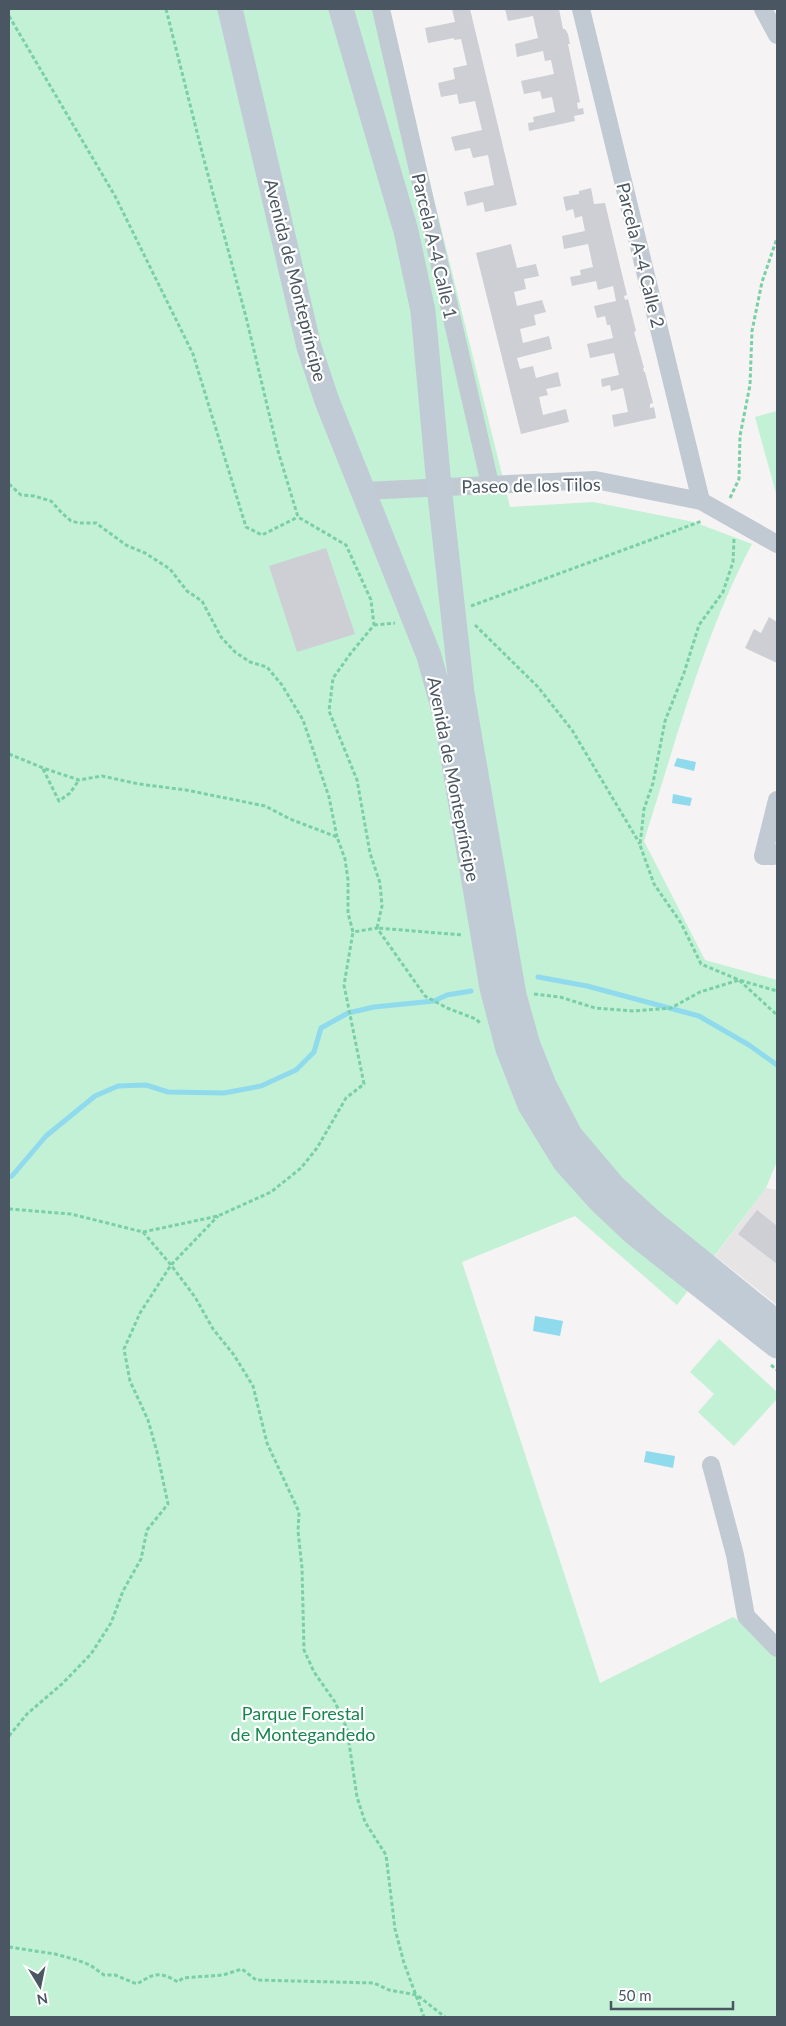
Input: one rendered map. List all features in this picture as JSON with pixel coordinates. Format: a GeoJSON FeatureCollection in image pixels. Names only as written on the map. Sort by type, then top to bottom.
{"type":"FeatureCollection","features":[{"type":"Feature","properties":{"kind":"street","name":"Avenida de Montepríncipe"},"geometry":{"type":"LineString","coordinates":[[230,9],[310,348],[327,401],[430,656],[446,722],[492,988],[508,1049],[530,1105],[565,1162],[627,1227],[777,1346]]}},
{"type":"Feature","properties":{"kind":"street","name":"Avenida de Montepríncipe"},"geometry":{"type":"LineString","coordinates":[[341,9],[406,231],[416,272],[423,311],[439,486],[456,612],[462,693],[514,995],[528,1045],[544,1085],[570,1135],[614,1187],[651,1221],[777,1323]]}},
{"type":"Feature","properties":{"kind":"street","name":"Parcela A-4 Calle 1"},"geometry":{"type":"LineString","coordinates":[[381,9],[490,484]]}},
{"type":"Feature","properties":{"kind":"street","name":"Parcela A-4 Calle 2"},"geometry":{"type":"LineString","coordinates":[[581,9],[701,502]]}},
{"type":"Feature","properties":{"kind":"street"},"geometry":{"type":"LineString","coordinates":[[763,9],[777,35]]}},
{"type":"Feature","properties":{"kind":"street","name":"Paseo de los Tilos"},"geometry":{"type":"LineString","coordinates":[[363,491],[595,480],[701,502],[777,544]]}},
{"type":"Feature","properties":{"kind":"street"},"geometry":{"type":"LineString","coordinates":[[777,800],[763,856],[774,856],[777,852]]}},
{"type":"Feature","properties":{"kind":"street"},"geometry":{"type":"LineString","coordinates":[[711,1465],[735,1555],[746,1616],[777,1648]]}},
{"type":"Feature","properties":{"kind":"path"},"geometry":{"type":"LineString","coordinates":[[166,9],[207,174],[246,317],[278,451],[298,517],[346,545],[371,600],[374,625]]}},
{"type":"Feature","properties":{"kind":"path"},"geometry":{"type":"LineString","coordinates":[[9,16],[115,196],[193,354],[246,527],[262,535],[298,517]]}},
{"type":"Feature","properties":{"kind":"path"},"geometry":{"type":"LineString","coordinates":[[777,238],[762,282],[752,331],[750,385],[740,436],[739,479],[723,514],[456,612],[538,687],[572,730],[640,845],[654,884],[681,923],[701,964],[739,980],[777,990]]}},
{"type":"Feature","properties":{"kind":"path"},"geometry":{"type":"LineString","coordinates":[[9,484],[21,495],[34,496],[51,501],[62,514],[72,521],[96,523],[126,545],[145,553],[170,569],[187,591],[202,601],[221,637],[235,652],[250,662],[267,667],[282,685],[303,720],[329,797],[337,837],[346,859],[348,912],[353,932],[344,985],[364,1084],[346,1098],[317,1148],[301,1168],[271,1192],[218,1216],[143,1232],[71,1214],[9,1210]]}},
{"type":"Feature","properties":{"kind":"path"},"geometry":{"type":"LineString","coordinates":[[640,845],[644,809],[653,783],[665,721],[684,673],[699,625],[723,592],[733,562],[734,538],[739,522]]}},
{"type":"Feature","properties":{"kind":"path"},"geometry":{"type":"LineString","coordinates":[[376,928],[382,906],[380,883],[370,852],[357,780],[329,711],[333,678],[374,625],[416,621]]}},
{"type":"Feature","properties":{"kind":"path"},"geometry":{"type":"LineString","coordinates":[[9,754],[79,780],[102,776],[265,806],[290,819],[337,837]]}},
{"type":"Feature","properties":{"kind":"path"},"geometry":{"type":"LineString","coordinates":[[43,768],[60,801],[70,793],[79,780]]}},
{"type":"Feature","properties":{"kind":"path"},"geometry":{"type":"LineString","coordinates":[[353,932],[376,928],[467,936]]}},
{"type":"Feature","properties":{"kind":"path"},"geometry":{"type":"LineString","coordinates":[[376,928],[425,996],[447,1008],[476,1019],[482,1025]]}},
{"type":"Feature","properties":{"kind":"path"},"geometry":{"type":"LineString","coordinates":[[526,994],[560,997],[595,1008],[634,1011],[671,1008],[700,992],[739,980]]}},
{"type":"Feature","properties":{"kind":"path"},"geometry":{"type":"LineString","coordinates":[[739,980],[777,1015]]}},
{"type":"Feature","properties":{"kind":"path"},"geometry":{"type":"LineString","coordinates":[[9,1736],[27,1714],[63,1683],[91,1654],[111,1623],[123,1592],[141,1558],[147,1530],[168,1504],[158,1452],[148,1420],[130,1381],[124,1349],[140,1313],[171,1265],[218,1216]]}},
{"type":"Feature","properties":{"kind":"path"},"geometry":{"type":"LineString","coordinates":[[143,1232],[195,1297],[213,1329],[234,1355],[253,1386],[267,1443],[299,1512],[298,1531],[302,1568],[304,1650],[314,1672],[335,1702],[347,1729],[356,1797],[366,1822],[386,1854],[395,1928],[404,1963],[424,2017]]}},
{"type":"Feature","properties":{"kind":"path"},"geometry":{"type":"LineString","coordinates":[[9,1947],[69,1958],[90,1965],[104,1975],[116,1975],[137,1984],[152,1975],[165,1975],[178,1982],[183,1978],[223,1975],[242,1969],[256,1980],[374,1984],[389,1990],[417,1995],[445,2017]]}},
{"type":"Feature","properties":{"kind":"shaded area"},"geometry":{"type":"Polygon","coordinates":[[[766,1188],[777,1190],[777,1305],[715,1256],[766,1188]]]}},
{"type":"Feature","properties":{"kind":"green space","name":"Parque Forestal de Montegandedo"},"geometry":{"type":"Polygon","coordinates":[[[9,9],[387,9],[510,507],[593,502],[694,522],[752,544],[735,579],[705,652],[644,841],[705,960],[777,980],[777,1161],[766,1188],[677,1305],[575,1216],[462,1262],[600,1683],[733,1617],[777,1646],[777,2017],[9,2017],[9,9]]]}},
{"type":"Feature","properties":{"kind":"green space"},"geometry":{"type":"Polygon","coordinates":[[[777,411],[777,497],[755,417],[777,411]]]}},
{"type":"Feature","properties":{"kind":"green space"},"geometry":{"type":"Polygon","coordinates":[[[719,1339],[777,1392],[777,1399],[734,1446],[698,1412],[714,1394],[690,1372],[719,1339]]]}},
{"type":"Feature","properties":{"kind":"water"},"geometry":{"type":"Polygon","coordinates":[[[677,758],[696,762],[694,771],[674,766],[677,758]]]}},
{"type":"Feature","properties":{"kind":"water"},"geometry":{"type":"Polygon","coordinates":[[[673,794],[692,798],[690,806],[672,803],[673,794]]]}},
{"type":"Feature","properties":{"kind":"water"},"geometry":{"type":"Polygon","coordinates":[[[535,1316],[563,1321],[560,1336],[533,1331],[535,1316]]]}},
{"type":"Feature","properties":{"kind":"water"},"geometry":{"type":"Polygon","coordinates":[[[646,1451],[675,1456],[673,1468],[644,1462],[646,1451]]]}},
{"type":"Feature","properties":{"kind":"building"},"geometry":{"type":"Polygon","coordinates":[[[452,9],[470,9],[517,205],[485,212],[483,202],[467,206],[464,192],[494,185],[488,155],[473,158],[470,148],[455,151],[451,137],[482,130],[475,101],[459,104],[457,94],[441,97],[438,83],[455,79],[453,68],[467,65],[461,39],[454,40],[454,38],[428,43],[425,28],[455,22],[452,9]]]}},
{"type":"Feature","properties":{"kind":"building"},"geometry":{"type":"Polygon","coordinates":[[[505,9],[559,9],[563,29],[568,34],[570,44],[568,44],[580,102],[577,103],[578,109],[583,108],[584,114],[574,116],[575,121],[529,131],[528,123],[534,122],[533,117],[555,112],[552,97],[542,99],[540,91],[524,94],[521,81],[554,74],[551,60],[545,61],[543,51],[517,57],[515,44],[538,38],[533,16],[508,21],[505,9]]]}},
{"type":"Feature","properties":{"kind":"building"},"geometry":{"type":"Polygon","coordinates":[[[591,188],[594,204],[605,203],[627,295],[624,296],[625,300],[628,299],[636,331],[634,332],[653,403],[650,404],[650,408],[654,407],[656,418],[614,427],[612,415],[628,412],[623,388],[611,391],[610,385],[602,387],[601,379],[619,375],[614,353],[590,358],[587,344],[613,338],[610,325],[607,325],[605,316],[597,318],[594,306],[616,301],[613,286],[598,290],[596,281],[572,286],[570,277],[581,275],[580,270],[593,267],[588,244],[564,249],[562,236],[585,231],[582,216],[575,218],[573,209],[566,211],[563,197],[579,194],[579,191],[591,188]]]}},
{"type":"Feature","properties":{"kind":"building"},"geometry":{"type":"Polygon","coordinates":[[[511,244],[517,268],[536,264],[539,276],[524,279],[526,289],[514,292],[517,306],[542,300],[546,312],[534,315],[536,325],[520,329],[523,343],[549,336],[552,349],[517,358],[520,369],[533,366],[536,378],[558,372],[561,386],[546,389],[548,395],[539,397],[543,415],[566,409],[569,422],[521,434],[476,253],[511,244]]]}},
{"type":"Feature","properties":{"kind":"building"},"geometry":{"type":"Polygon","coordinates":[[[326,548],[355,634],[297,652],[269,566],[326,548]]]}},
{"type":"Feature","properties":{"kind":"building"},"geometry":{"type":"Polygon","coordinates":[[[769,617],[777,622],[777,663],[745,648],[754,629],[761,633],[769,617]]]}},
{"type":"Feature","properties":{"kind":"building"},"geometry":{"type":"Polygon","coordinates":[[[757,1210],[777,1226],[777,1264],[738,1234],[757,1210]]]}},
{"type":"Feature","properties":{"kind":"waterway"},"geometry":{"type":"LineString","coordinates":[[538,977],[587,986],[699,1016],[749,1045],[777,1065]]}},
{"type":"Feature","properties":{"kind":"waterway"},"geometry":{"type":"LineString","coordinates":[[9,1177],[12,1176],[46,1136],[95,1096],[118,1086],[146,1085],[168,1092],[224,1093],[261,1086],[296,1070],[314,1052],[321,1028],[348,1013],[374,1007],[434,1001],[447,995],[471,991]]}}]}
